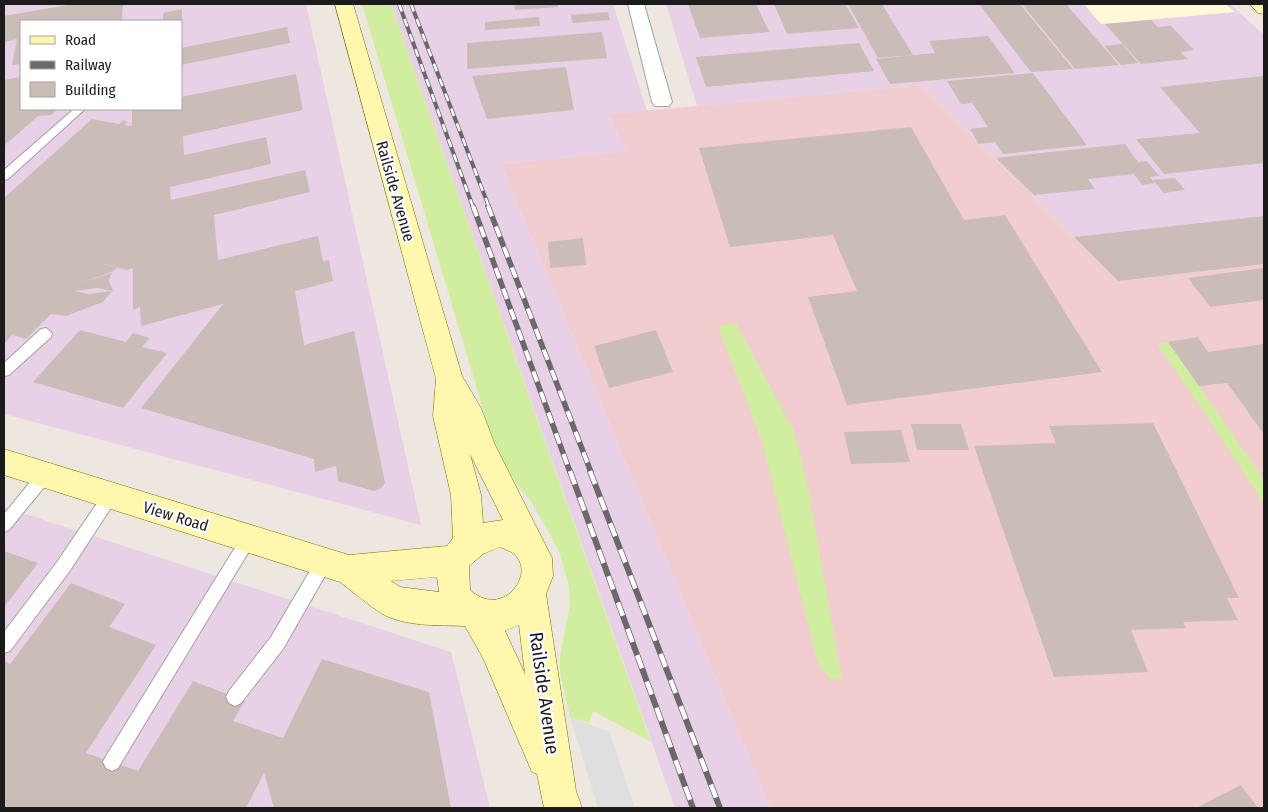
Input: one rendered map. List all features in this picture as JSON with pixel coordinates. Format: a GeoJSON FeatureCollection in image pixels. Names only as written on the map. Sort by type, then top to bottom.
{"type":"FeatureCollection","features":[{"type":"Feature","properties":{"kind":"main road","name":"Railside Avenue"},"geometry":{"type":"LineString","coordinates":[[344,4],[448,379],[471,416],[482,448],[512,505],[527,543]]}},
{"type":"Feature","properties":{"kind":"main road"},"geometry":{"type":"LineString","coordinates":[[1258,4],[1264,9]]}},
{"type":"Feature","properties":{"kind":"main road","name":"Railside Avenue"},"geometry":{"type":"LineString","coordinates":[[448,379],[447,416],[466,495],[462,552]]}},
{"type":"Feature","properties":{"kind":"main road","name":"View Road"},"geometry":{"type":"LineString","coordinates":[[5,465],[45,475],[337,566],[393,602],[418,607],[473,613]]}},
{"type":"Feature","properties":{"kind":"main road"},"geometry":{"type":"LineString","coordinates":[[500,533],[513,535],[527,543],[535,553],[539,568],[537,582],[531,595],[512,612],[496,617],[473,613],[456,598],[452,579],[462,552],[482,536],[500,533]]}},
{"type":"Feature","properties":{"kind":"main road","name":"View Road"},"geometry":{"type":"LineString","coordinates":[[337,566],[462,552]]}},
{"type":"Feature","properties":{"kind":"main road","name":"Railside Avenue"},"geometry":{"type":"LineString","coordinates":[[531,595],[560,799]]}},
{"type":"Feature","properties":{"kind":"main road","name":"Railside Avenue"},"geometry":{"type":"LineString","coordinates":[[473,613],[495,646],[560,799]]}},
{"type":"Feature","properties":{"kind":"street"},"geometry":{"type":"LineString","coordinates":[[636,4],[662,102]]}},
{"type":"Feature","properties":{"kind":"lane"},"geometry":{"type":"LineString","coordinates":[[4,176],[79,110]]}},
{"type":"Feature","properties":{"kind":"lane"},"geometry":{"type":"LineString","coordinates":[[4,371],[46,333]]}},
{"type":"Feature","properties":{"kind":"lane"},"geometry":{"type":"LineString","coordinates":[[4,525],[45,475]]}},
{"type":"Feature","properties":{"kind":"lane"},"geometry":{"type":"LineString","coordinates":[[4,645],[62,567],[111,496]]}},
{"type":"Feature","properties":{"kind":"lane"},"geometry":{"type":"LineString","coordinates":[[112,762],[248,538]]}},
{"type":"Feature","properties":{"kind":"lane"},"geometry":{"type":"LineString","coordinates":[[235,698],[337,566]]}},
{"type":"Feature","properties":{"kind":"shaded area"},"geometry":{"type":"Polygon","coordinates":[[[4,4],[306,4],[421,525],[4,414],[4,4]]]}},
{"type":"Feature","properties":{"kind":"shaded area"},"geometry":{"type":"Polygon","coordinates":[[[391,4],[613,4],[647,111],[609,114],[619,137],[629,151],[501,164],[770,808],[675,808],[391,4]]]}},
{"type":"Feature","properties":{"kind":"shaded area"},"geometry":{"type":"Polygon","coordinates":[[[666,4],[1230,4],[1264,35],[1264,264],[1118,281],[922,85],[697,106],[666,4]]]}},
{"type":"Feature","properties":{"kind":"shaded area"},"geometry":{"type":"Polygon","coordinates":[[[1084,4],[1225,4],[1235,12],[1101,24],[1084,4]]]}},
{"type":"Feature","properties":{"kind":"shaded area"},"geometry":{"type":"Polygon","coordinates":[[[922,85],[1118,281],[1264,264],[1264,808],[770,808],[501,164],[628,151],[619,137],[609,114],[922,85]]]}},
{"type":"Feature","properties":{"kind":"shaded area"},"geometry":{"type":"Polygon","coordinates":[[[4,507],[451,652],[490,808],[4,808],[4,507]]]}},
{"type":"Feature","properties":{"kind":"shaded area"},"geometry":{"type":"Polygon","coordinates":[[[570,717],[610,732],[635,808],[598,808],[570,717]]]}},
{"type":"Feature","properties":{"kind":"green space"},"geometry":{"type":"Polygon","coordinates":[[[362,4],[391,4],[651,742],[593,711],[589,723],[570,717],[560,673],[560,657],[570,603],[568,582],[558,549],[532,503],[509,474],[492,439],[362,4]]]}},
{"type":"Feature","properties":{"kind":"green space"},"geometry":{"type":"Polygon","coordinates":[[[736,323],[794,431],[807,483],[842,679],[830,679],[818,663],[762,442],[718,326],[736,323]]]}},
{"type":"Feature","properties":{"kind":"green space"},"geometry":{"type":"Polygon","coordinates":[[[1168,342],[1264,479],[1264,504],[1157,344],[1168,342]]]}},
{"type":"Feature","properties":{"kind":"building"},"geometry":{"type":"Polygon","coordinates":[[[74,4],[123,4],[122,20],[20,20],[20,64],[12,65],[17,39],[4,42],[4,16],[74,4]]]}},
{"type":"Feature","properties":{"kind":"building"},"geometry":{"type":"Polygon","coordinates":[[[514,4],[558,4],[558,7],[515,10],[514,4]]]}},
{"type":"Feature","properties":{"kind":"building"},"geometry":{"type":"Polygon","coordinates":[[[688,4],[756,4],[769,32],[700,38],[688,4]]]}},
{"type":"Feature","properties":{"kind":"building"},"geometry":{"type":"Polygon","coordinates":[[[774,4],[845,4],[859,28],[787,34],[774,4]]]}},
{"type":"Feature","properties":{"kind":"building"},"geometry":{"type":"Polygon","coordinates":[[[848,4],[882,4],[913,55],[878,58],[848,4]]]}},
{"type":"Feature","properties":{"kind":"building"},"geometry":{"type":"Polygon","coordinates":[[[979,4],[1020,4],[1073,69],[1031,72],[979,4]]]}},
{"type":"Feature","properties":{"kind":"building"},"geometry":{"type":"Polygon","coordinates":[[[1022,4],[1066,4],[1119,65],[1075,69],[1022,4]]]}},
{"type":"Feature","properties":{"kind":"building"},"geometry":{"type":"Polygon","coordinates":[[[182,9],[182,20],[163,20],[163,13],[182,9]]]}},
{"type":"Feature","properties":{"kind":"building"},"geometry":{"type":"Polygon","coordinates":[[[608,12],[610,20],[572,23],[571,15],[608,12]]]}},
{"type":"Feature","properties":{"kind":"building"},"geometry":{"type":"Polygon","coordinates":[[[539,17],[540,26],[485,30],[485,22],[539,17]]]}},
{"type":"Feature","properties":{"kind":"building"},"geometry":{"type":"Polygon","coordinates":[[[1151,20],[1158,27],[1171,26],[1194,50],[1180,52],[1188,59],[1141,64],[1105,24],[1151,20]]]}},
{"type":"Feature","properties":{"kind":"building"},"geometry":{"type":"Polygon","coordinates":[[[287,27],[290,43],[182,65],[182,48],[287,27]]]}},
{"type":"Feature","properties":{"kind":"building"},"geometry":{"type":"Polygon","coordinates":[[[602,32],[607,58],[467,69],[467,43],[602,32]]]}},
{"type":"Feature","properties":{"kind":"building"},"geometry":{"type":"Polygon","coordinates":[[[988,36],[1015,73],[890,84],[876,59],[935,53],[929,41],[988,36]]]}},
{"type":"Feature","properties":{"kind":"building"},"geometry":{"type":"Polygon","coordinates":[[[859,43],[874,71],[706,87],[696,57],[859,43]]]}},
{"type":"Feature","properties":{"kind":"building"},"geometry":{"type":"Polygon","coordinates":[[[1122,44],[1138,63],[1121,65],[1104,46],[1122,44]]]}},
{"type":"Feature","properties":{"kind":"building"},"geometry":{"type":"Polygon","coordinates":[[[566,67],[574,110],[487,119],[472,76],[566,67]]]}},
{"type":"Feature","properties":{"kind":"building"},"geometry":{"type":"Polygon","coordinates":[[[1033,73],[1087,145],[1003,154],[995,142],[979,144],[970,129],[988,127],[972,103],[961,104],[947,81],[1033,73]]]}},
{"type":"Feature","properties":{"kind":"building"},"geometry":{"type":"Polygon","coordinates":[[[296,74],[303,110],[183,136],[184,155],[266,137],[271,164],[170,187],[171,200],[305,170],[310,192],[214,215],[218,260],[318,236],[323,261],[329,260],[333,281],[295,291],[304,345],[354,331],[385,483],[380,489],[374,491],[338,481],[336,466],[315,472],[314,459],[141,408],[223,304],[141,326],[140,307],[133,310],[133,268],[127,270],[100,263],[117,268],[112,272],[80,283],[112,273],[109,281],[113,291],[98,288],[73,291],[89,294],[112,291],[103,302],[66,316],[51,314],[26,339],[12,335],[4,344],[4,198],[92,119],[119,124],[123,120],[128,122],[124,125],[132,126],[132,110],[182,110],[182,97],[296,74]]]}},
{"type":"Feature","properties":{"kind":"building"},"geometry":{"type":"Polygon","coordinates":[[[1264,76],[1264,163],[1164,174],[1136,139],[1200,133],[1160,87],[1264,76]]]}},
{"type":"Feature","properties":{"kind":"building"},"geometry":{"type":"Polygon","coordinates":[[[20,77],[20,110],[57,110],[51,115],[38,116],[4,146],[4,80],[20,77]]]}},
{"type":"Feature","properties":{"kind":"building"},"geometry":{"type":"Polygon","coordinates":[[[911,127],[964,220],[1005,215],[1102,372],[847,405],[808,297],[857,291],[833,235],[730,247],[699,148],[911,127]]]}},
{"type":"Feature","properties":{"kind":"building"},"geometry":{"type":"Polygon","coordinates":[[[1125,144],[1138,162],[1147,161],[1159,176],[1150,177],[1155,183],[1142,185],[1134,174],[1088,179],[1095,189],[1034,195],[996,158],[1125,144]]]}},
{"type":"Feature","properties":{"kind":"building"},"geometry":{"type":"Polygon","coordinates":[[[1175,178],[1185,190],[1164,193],[1153,180],[1175,178]]]}},
{"type":"Feature","properties":{"kind":"building"},"geometry":{"type":"Polygon","coordinates":[[[1264,216],[1264,264],[1118,281],[1074,237],[1264,216]]]}},
{"type":"Feature","properties":{"kind":"building"},"geometry":{"type":"Polygon","coordinates":[[[583,238],[586,265],[550,268],[548,242],[583,238]]]}},
{"type":"Feature","properties":{"kind":"building"},"geometry":{"type":"Polygon","coordinates":[[[1264,268],[1264,300],[1210,307],[1188,278],[1264,268]]]}},
{"type":"Feature","properties":{"kind":"building"},"geometry":{"type":"Polygon","coordinates":[[[80,330],[126,342],[133,333],[150,338],[142,347],[167,353],[123,408],[33,382],[80,330]]]}},
{"type":"Feature","properties":{"kind":"building"},"geometry":{"type":"Polygon","coordinates":[[[656,330],[673,372],[609,388],[594,346],[656,330]]]}},
{"type":"Feature","properties":{"kind":"building"},"geometry":{"type":"Polygon","coordinates":[[[1198,337],[1208,352],[1264,344],[1264,434],[1227,383],[1199,386],[1168,342],[1198,337]]]}},
{"type":"Feature","properties":{"kind":"building"},"geometry":{"type":"Polygon","coordinates":[[[1153,423],[1239,598],[1227,598],[1238,620],[1183,622],[1186,628],[1131,630],[1148,672],[1054,677],[974,446],[1056,443],[1049,426],[1153,423]]]}},
{"type":"Feature","properties":{"kind":"building"},"geometry":{"type":"Polygon","coordinates":[[[911,424],[961,424],[969,450],[917,450],[911,424]]]}},
{"type":"Feature","properties":{"kind":"building"},"geometry":{"type":"Polygon","coordinates":[[[901,430],[910,462],[851,464],[844,432],[901,430]]]}},
{"type":"Feature","properties":{"kind":"building"},"geometry":{"type":"Polygon","coordinates":[[[4,551],[38,563],[4,607],[4,551]]]}},
{"type":"Feature","properties":{"kind":"building"},"geometry":{"type":"Polygon","coordinates":[[[71,583],[125,604],[109,627],[156,645],[86,753],[138,771],[193,681],[245,701],[233,721],[283,738],[322,659],[429,692],[451,808],[274,808],[264,773],[246,808],[4,808],[4,661],[10,664],[71,583]]]}},
{"type":"Feature","properties":{"kind":"building"},"geometry":{"type":"Polygon","coordinates":[[[1241,785],[1258,808],[1196,808],[1241,785]]]}},
{"type":"Feature","properties":{"kind":"railway"},"geometry":{"type":"LineString","coordinates":[[399,4],[473,207]]}},
{"type":"Feature","properties":{"kind":"railway"},"geometry":{"type":"LineString","coordinates":[[411,4],[489,207]]}},
{"type":"Feature","properties":{"kind":"railway"},"geometry":{"type":"LineString","coordinates":[[473,206],[570,472]]}},
{"type":"Feature","properties":{"kind":"railway"},"geometry":{"type":"LineString","coordinates":[[488,206],[591,472]]}},
{"type":"Feature","properties":{"kind":"railway"},"geometry":{"type":"LineString","coordinates":[[570,471],[693,808]]}},
{"type":"Feature","properties":{"kind":"railway"},"geometry":{"type":"LineString","coordinates":[[590,471],[720,808]]}}]}
